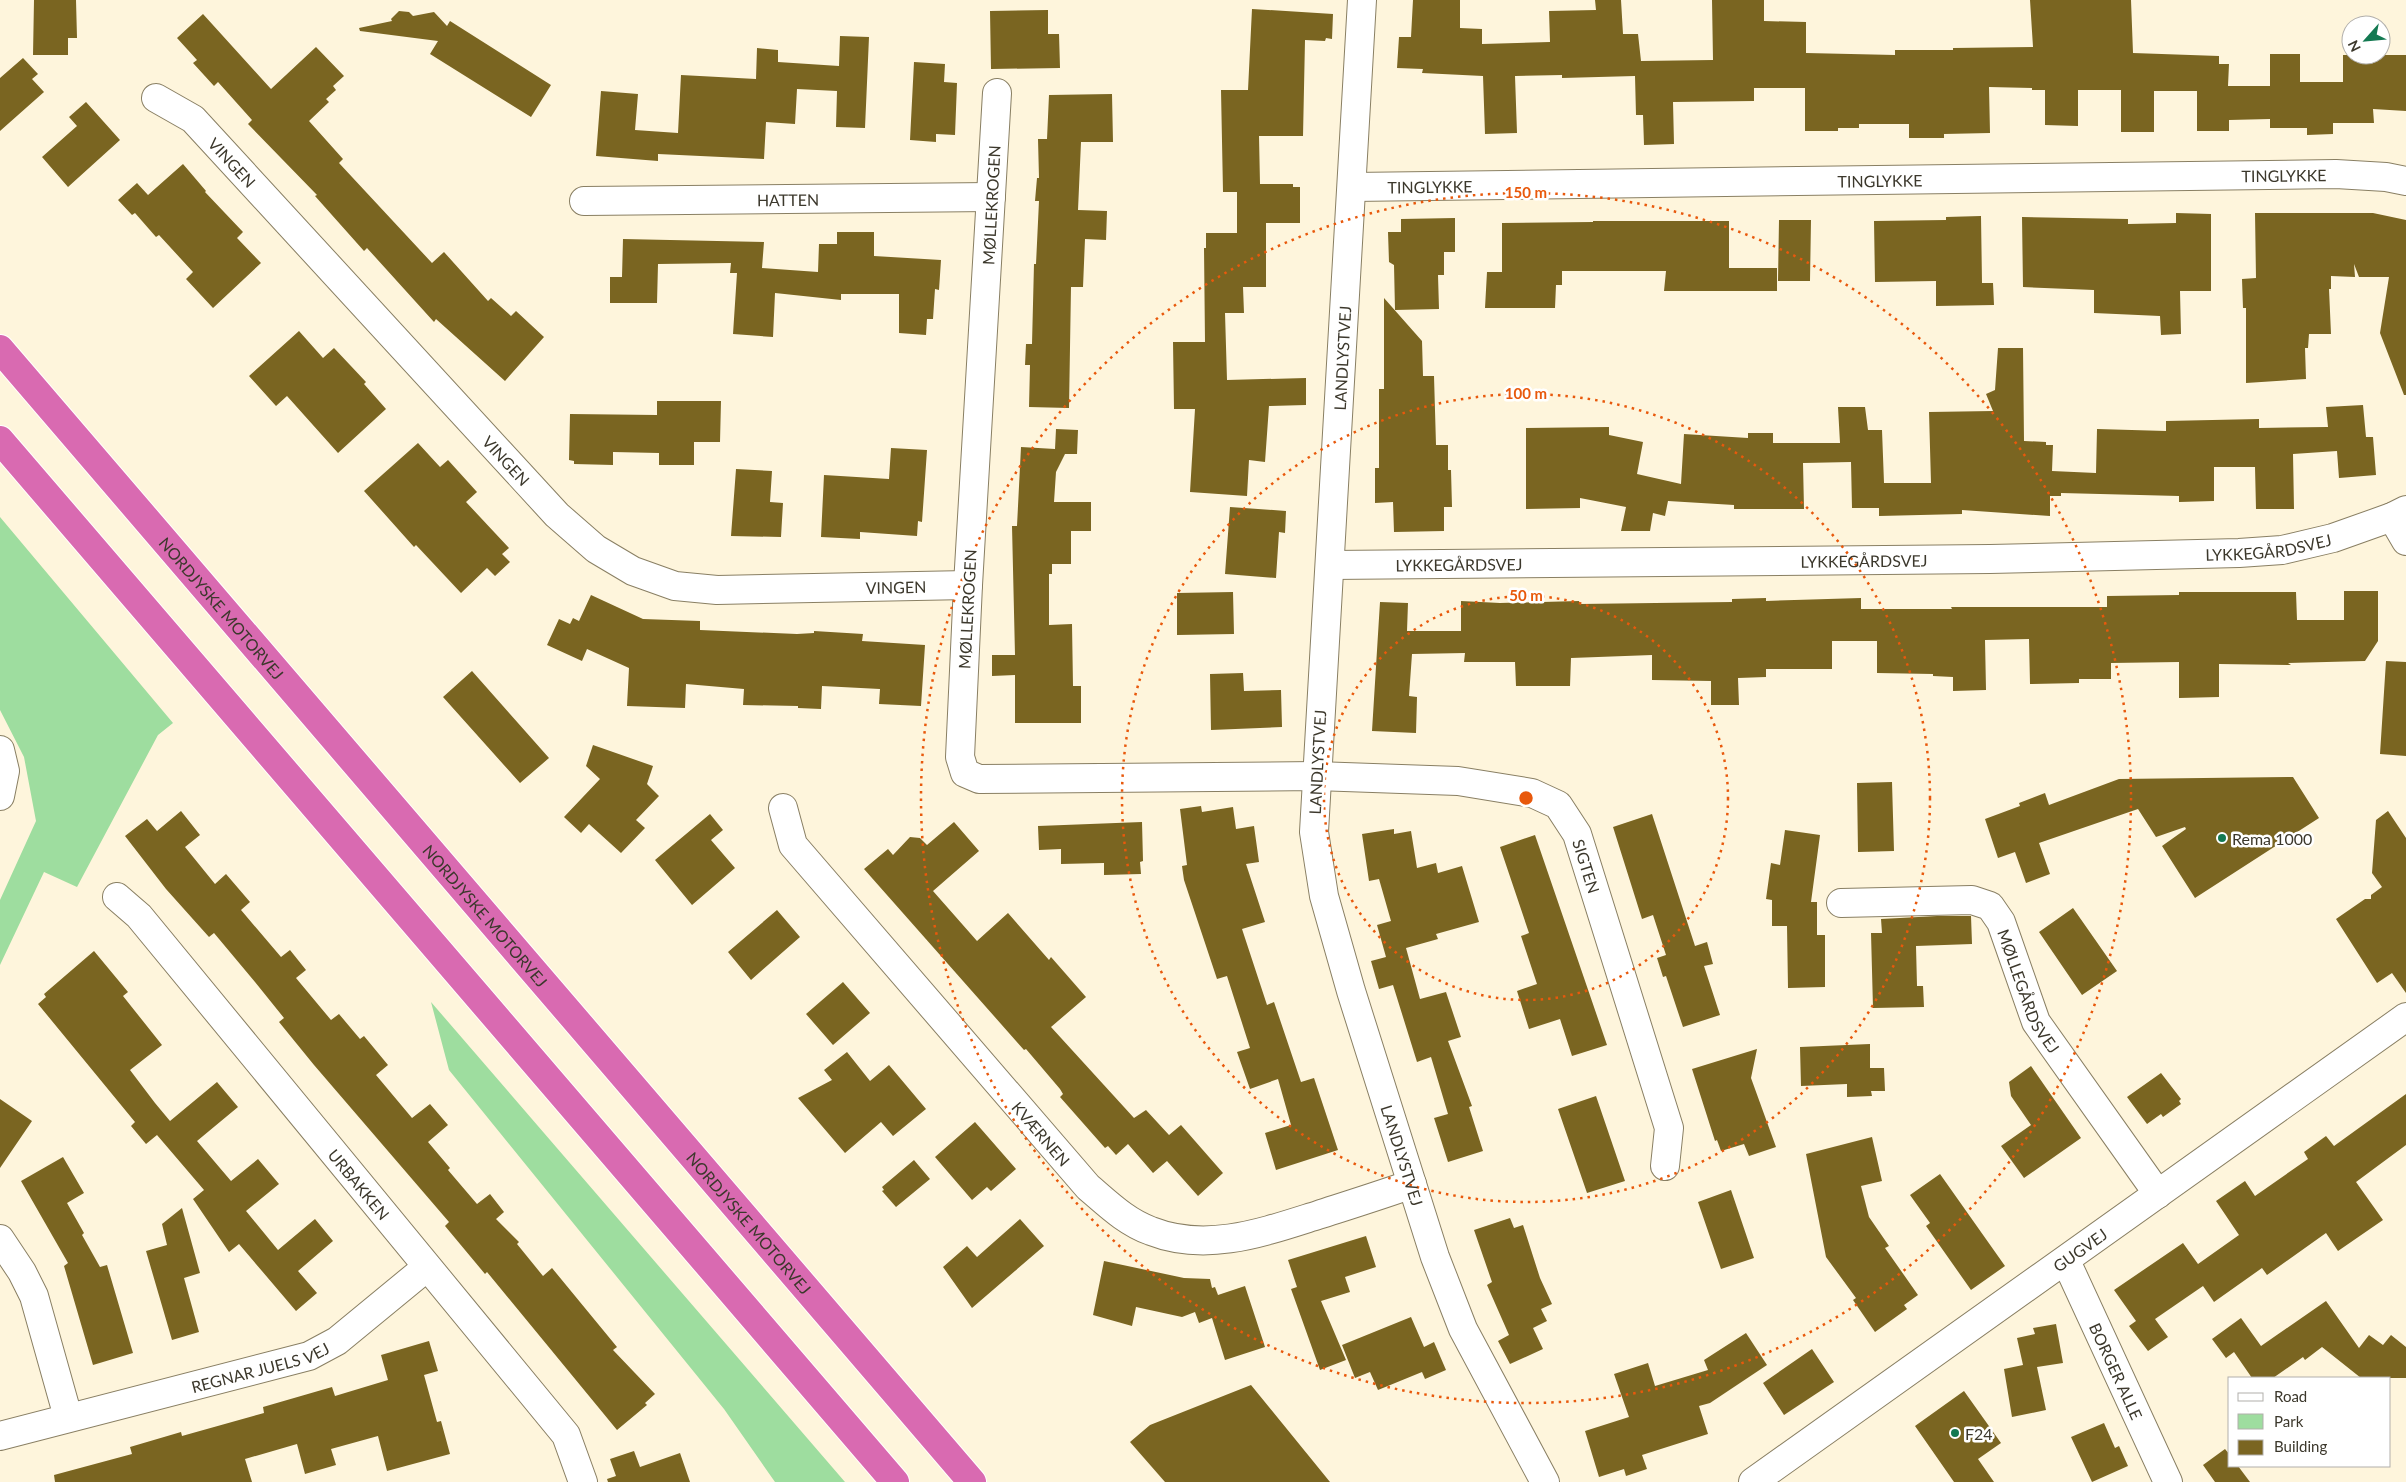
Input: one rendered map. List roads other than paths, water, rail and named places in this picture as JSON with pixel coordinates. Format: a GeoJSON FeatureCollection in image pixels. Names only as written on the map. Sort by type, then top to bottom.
{"type":"FeatureCollection","features":[{"type":"Feature","properties":{"kind":"highway","name":"NORDJYSKE MOTORVEJ"},"geometry":{"type":"LineString","coordinates":[[0,349],[972,1482]]}},
{"type":"Feature","properties":{"kind":"highway"},"geometry":{"type":"LineString","coordinates":[[0,440],[895,1482]]}},
{"type":"Feature","properties":{"kind":"street","name":"LANDLYSTVEJ"},"geometry":{"type":"LineString","coordinates":[[1362,0],[1314,832],[1324,896],[1351,991],[1435,1257],[1462,1329],[1545,1482]]}},
{"type":"Feature","properties":{"kind":"street","name":"MØLLEKROGEN"},"geometry":{"type":"LineString","coordinates":[[997,93],[968,585],[960,757],[965,773],[979,779],[1316,776]]}},
{"type":"Feature","properties":{"kind":"street","name":"VINGEN"},"geometry":{"type":"LineString","coordinates":[[156,98],[193,119],[557,515],[596,549],[633,571],[675,586],[717,590],[968,585]]}},
{"type":"Feature","properties":{"kind":"street","name":"TINGLYKKE"},"geometry":{"type":"LineString","coordinates":[[1352,187],[2336,174],[2386,177],[2406,181]]}},
{"type":"Feature","properties":{"kind":"street","name":"HATTEN"},"geometry":{"type":"LineString","coordinates":[[584,200],[992,197]]}},
{"type":"Feature","properties":{"kind":"street","name":"LYKKEGÅRDSVEJ"},"geometry":{"type":"LineString","coordinates":[[1330,566],[1990,559],[2239,553],[2282,550],[2333,538],[2399,514],[2406,541]]}},
{"type":"Feature","properties":{"kind":"street"},"geometry":{"type":"LineString","coordinates":[[0,750],[5,771],[0,796]]}},
{"type":"Feature","properties":{"kind":"street","name":"SIGTEN"},"geometry":{"type":"LineString","coordinates":[[1316,776],[1458,780],[1532,792],[1558,805],[1577,834],[1669,1128],[1665,1166]]}},
{"type":"Feature","properties":{"kind":"street","name":"KVÆRNEN"},"geometry":{"type":"LineString","coordinates":[[783,808],[793,845],[1088,1187],[1120,1215],[1151,1231],[1190,1241],[1230,1240],[1277,1228],[1412,1184]]}},
{"type":"Feature","properties":{"kind":"street","name":"URBAKKEN"},"geometry":{"type":"LineString","coordinates":[[117,897],[139,916],[566,1435],[583,1482]]}},
{"type":"Feature","properties":{"kind":"street","name":"MØLLEGÅRDSVEJ"},"geometry":{"type":"LineString","coordinates":[[1841,903],[1972,900],[1990,906],[2001,922],[2036,1022],[2158,1194]]}},
{"type":"Feature","properties":{"kind":"street","name":"GUGVEJ"},"geometry":{"type":"LineString","coordinates":[[1753,1482],[2066,1261],[2406,1017]]}},
{"type":"Feature","properties":{"kind":"street"},"geometry":{"type":"LineString","coordinates":[[0,1239],[34,1296],[68,1417]]}},
{"type":"Feature","properties":{"kind":"street","name":"BORGER ALLE"},"geometry":{"type":"LineString","coordinates":[[2066,1261],[2168,1482]]}},
{"type":"Feature","properties":{"kind":"street","name":"REGNAR JUELS VEJ"},"geometry":{"type":"LineString","coordinates":[[0,1436],[309,1356],[337,1341],[428,1267]]}},
{"type":"Feature","properties":{"kind":"place","name":"Rema 1000"},"geometry":{"type":"Point","coordinates":[2222,838]}},
{"type":"Feature","properties":{"kind":"place","name":"F24"},"geometry":{"type":"Point","coordinates":[1955,1433]}}]}
